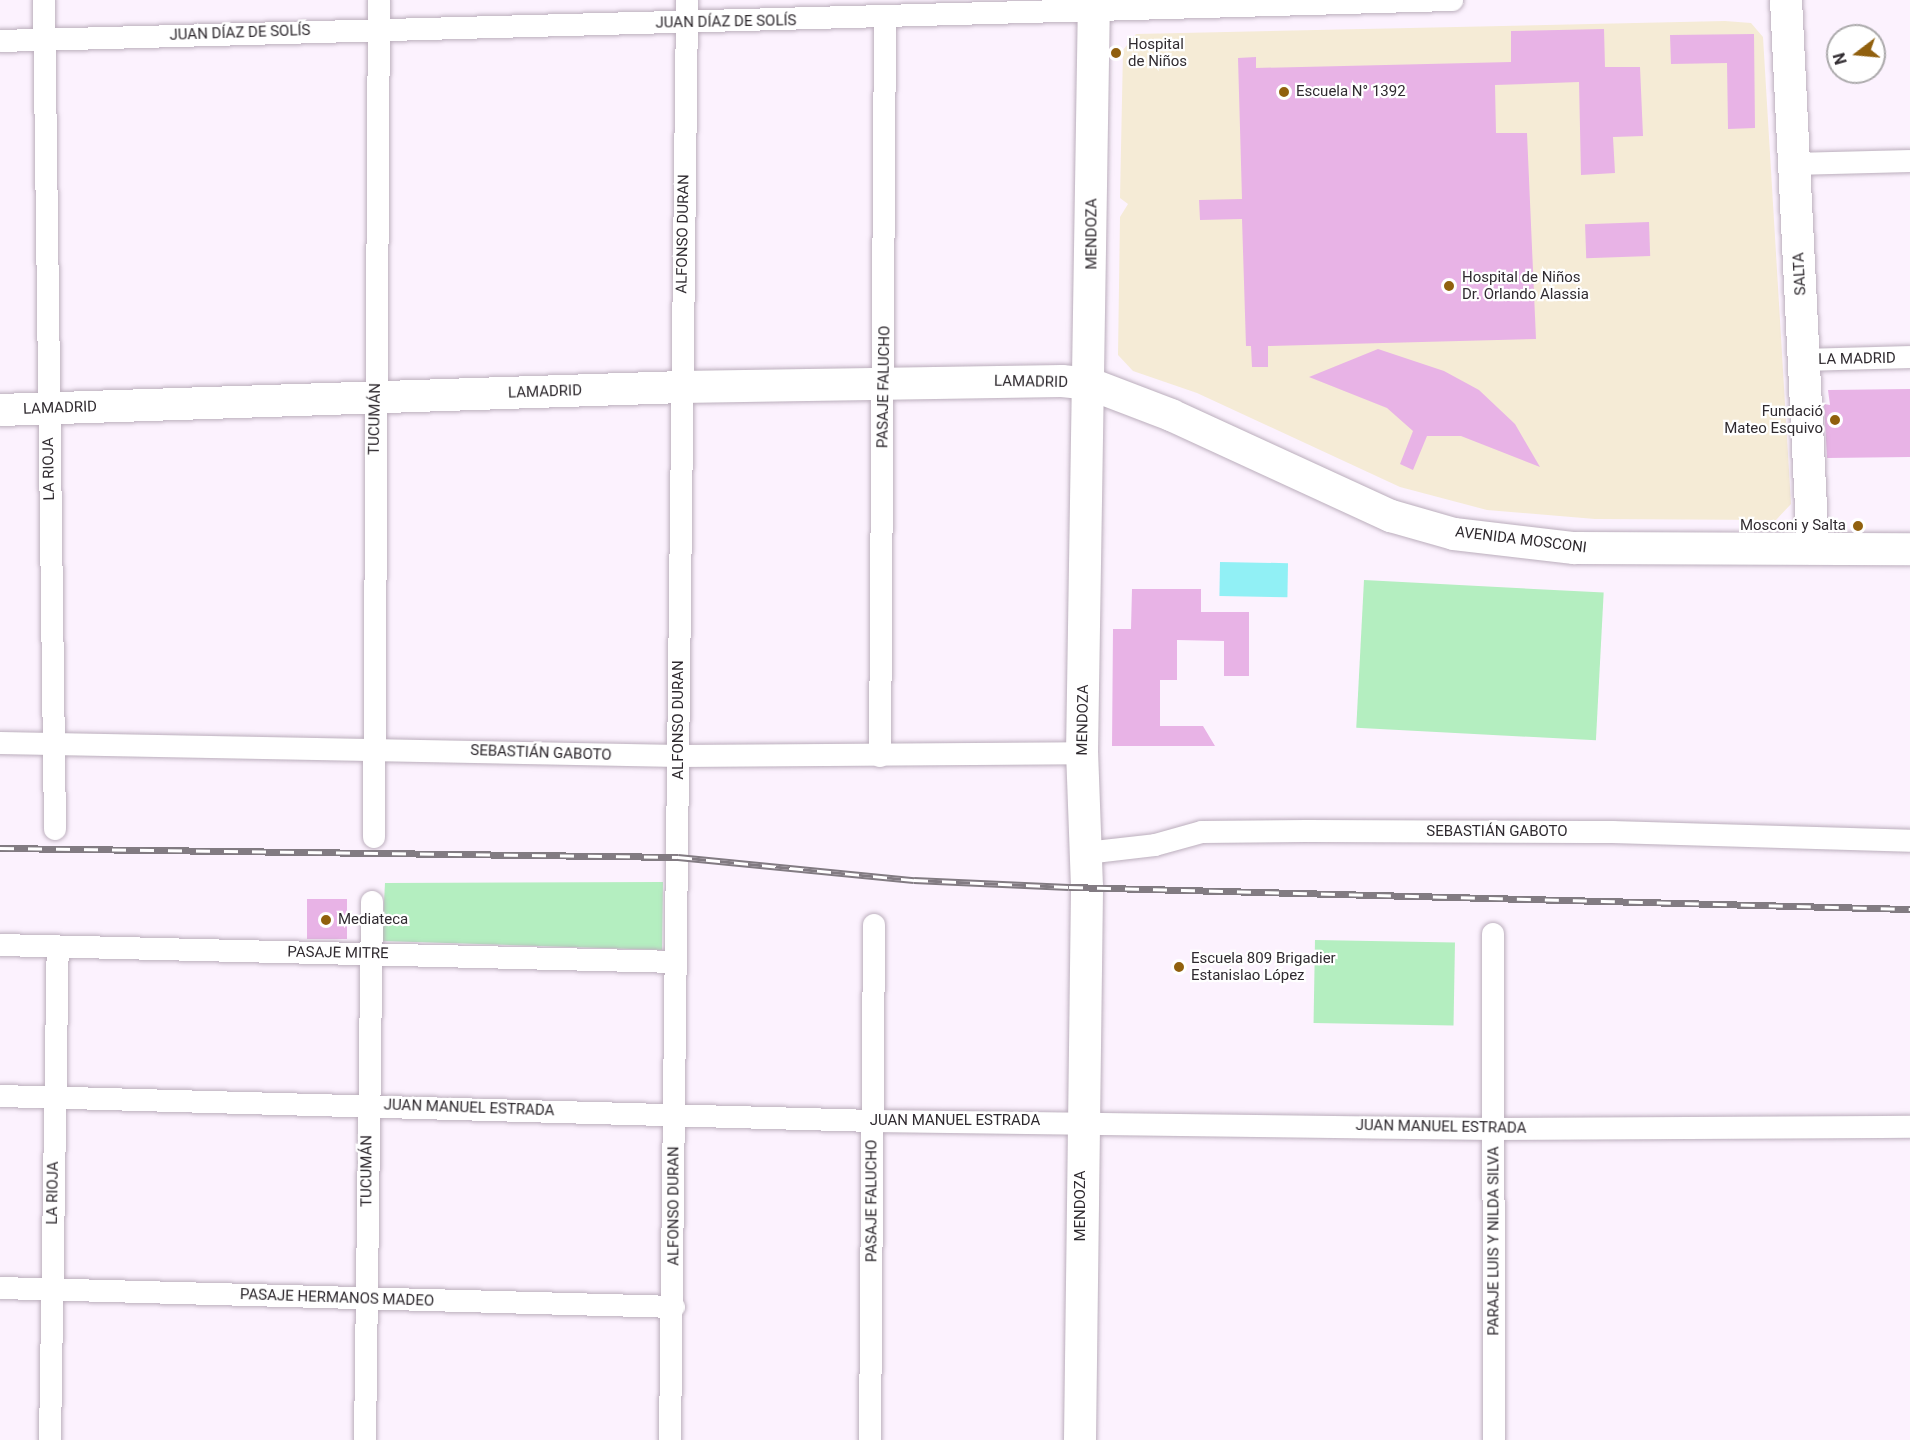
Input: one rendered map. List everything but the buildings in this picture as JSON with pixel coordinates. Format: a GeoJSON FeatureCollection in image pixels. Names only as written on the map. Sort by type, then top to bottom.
{"type":"FeatureCollection","features":[{"type":"Feature","properties":{"kind":"street","name":"LA RIOJA"},"geometry":{"type":"LineString","coordinates":[[44,0],[55,829]]}},
{"type":"Feature","properties":{"kind":"street","name":"TUCUMÁN"},"geometry":{"type":"LineString","coordinates":[[374,837],[372,748],[379,0]]}},
{"type":"Feature","properties":{"kind":"street","name":"JUAN DÍAZ DE SOLÍS"},"geometry":{"type":"LineString","coordinates":[[0,41],[380,28],[686,11],[885,18],[1094,6],[1452,0]]}},
{"type":"Feature","properties":{"kind":"street","name":"SALTA"},"geometry":{"type":"LineString","coordinates":[[1786,0],[1813,548]]}},
{"type":"Feature","properties":{"kind":"street","name":"MENDOZA"},"geometry":{"type":"LineString","coordinates":[[1080,1440],[1081,1122],[1086,853],[1082,753],[1090,384],[1094,6]]}},
{"type":"Feature","properties":{"kind":"street","name":"ALFONSO DURAN"},"geometry":{"type":"LineString","coordinates":[[670,1440],[674,1307],[686,11]]}},
{"type":"Feature","properties":{"kind":"street","name":"PASAJE FALUCHO"},"geometry":{"type":"LineString","coordinates":[[880,756],[885,18]]}},
{"type":"Feature","properties":{"kind":"street"},"geometry":{"type":"LineString","coordinates":[[1794,164],[1910,161]]}},
{"type":"Feature","properties":{"kind":"street","name":"LA MADRID"},"geometry":{"type":"LineString","coordinates":[[1804,360],[1910,357]]}},
{"type":"Feature","properties":{"kind":"street","name":"LAMADRID"},"geometry":{"type":"LineString","coordinates":[[0,410],[883,382],[1090,384]]}},
{"type":"Feature","properties":{"kind":"street","name":"AVENIDA MOSCONI"},"geometry":{"type":"LineString","coordinates":[[1090,384],[1171,415],[1391,516],[1454,534],[1574,548],[1910,549]]}},
{"type":"Feature","properties":{"kind":"street","name":"SEBASTIÁN GABOTO"},"geometry":{"type":"LineString","coordinates":[[0,743],[372,748],[678,756],[1082,753]]}},
{"type":"Feature","properties":{"kind":"street","name":"SEBASTIÁN GABOTO"},"geometry":{"type":"LineString","coordinates":[[1086,853],[1155,845],[1202,832],[1589,832],[1910,841]]}},
{"type":"Feature","properties":{"kind":"street","name":"TUCUMÁN"},"geometry":{"type":"LineString","coordinates":[[365,1440],[372,902]]}},
{"type":"Feature","properties":{"kind":"street","name":"PASAJE FALUCHO"},"geometry":{"type":"LineString","coordinates":[[870,1440],[874,925]]}},
{"type":"Feature","properties":{"kind":"street","name":"PARAJE LUIS Y NILDA SILVA"},"geometry":{"type":"LineString","coordinates":[[1493,934],[1494,1440]]}},
{"type":"Feature","properties":{"kind":"street","name":"PASAJE MITRE"},"geometry":{"type":"LineString","coordinates":[[0,945],[676,962]]}},
{"type":"Feature","properties":{"kind":"street","name":"LA RIOJA"},"geometry":{"type":"LineString","coordinates":[[50,1440],[58,946]]}},
{"type":"Feature","properties":{"kind":"street","name":"JUAN MANUEL ESTRADA"},"geometry":{"type":"LineString","coordinates":[[0,1096],[368,1104],[872,1121],[1494,1129],[1910,1127]]}},
{"type":"Feature","properties":{"kind":"street","name":"PASAJE HERMANOS MADEO"},"geometry":{"type":"LineString","coordinates":[[0,1288],[674,1307]]}},
{"type":"Feature","properties":{"kind":"shaded area","name":"Hospital de Niños Dr. Orlando Alassia"},"geometry":{"type":"Polygon","coordinates":[[[1725,21],[1751,23],[1763,37],[1791,504],[1776,520],[1595,519],[1487,510],[1400,487],[1197,393],[1133,371],[1118,355],[1120,217],[1128,204],[1120,198],[1123,50],[1136,34],[1725,21]]]}},
{"type":"Feature","properties":{"kind":"green space"},"geometry":{"type":"Polygon","coordinates":[[[1364,580],[1604,593],[1596,740],[1356,728],[1364,580]]]}},
{"type":"Feature","properties":{"kind":"green space"},"geometry":{"type":"Polygon","coordinates":[[[663,882],[662,950],[382,941],[385,883],[663,882]]]}},
{"type":"Feature","properties":{"kind":"green space"},"geometry":{"type":"Polygon","coordinates":[[[1315,940],[1455,942],[1454,1025],[1314,1023],[1315,940]]]}},
{"type":"Feature","properties":{"kind":"water"},"geometry":{"type":"Polygon","coordinates":[[[1220,562],[1288,563],[1287,597],[1219,596],[1220,562]]]}},
{"type":"Feature","properties":{"kind":"railway"},"geometry":{"type":"LineString","coordinates":[[0,848],[678,857],[914,880],[1069,887],[1910,909]]}},
{"type":"Feature","properties":{"kind":"place","name":"Hospital de Niños"},"geometry":{"type":"Point","coordinates":[1116,53]}},
{"type":"Feature","properties":{"kind":"place","name":"Escuela N° 1392"},"geometry":{"type":"Point","coordinates":[1284,92]}},
{"type":"Feature","properties":{"kind":"place","name":"Hospital de Niños Dr. Orlando Alassia"},"geometry":{"type":"Point","coordinates":[1449,286]}},
{"type":"Feature","properties":{"kind":"place","name":"Fundació Mateo Esquivo"},"geometry":{"type":"Point","coordinates":[1835,420]}},
{"type":"Feature","properties":{"kind":"place","name":"Mosconi y Salta"},"geometry":{"type":"Point","coordinates":[1858,526]}},
{"type":"Feature","properties":{"kind":"place","name":"Mediateca"},"geometry":{"type":"Point","coordinates":[326,920]}},
{"type":"Feature","properties":{"kind":"place","name":"Escuela 809 Brigadier Estanislao López"},"geometry":{"type":"Point","coordinates":[1179,967]}}]}
